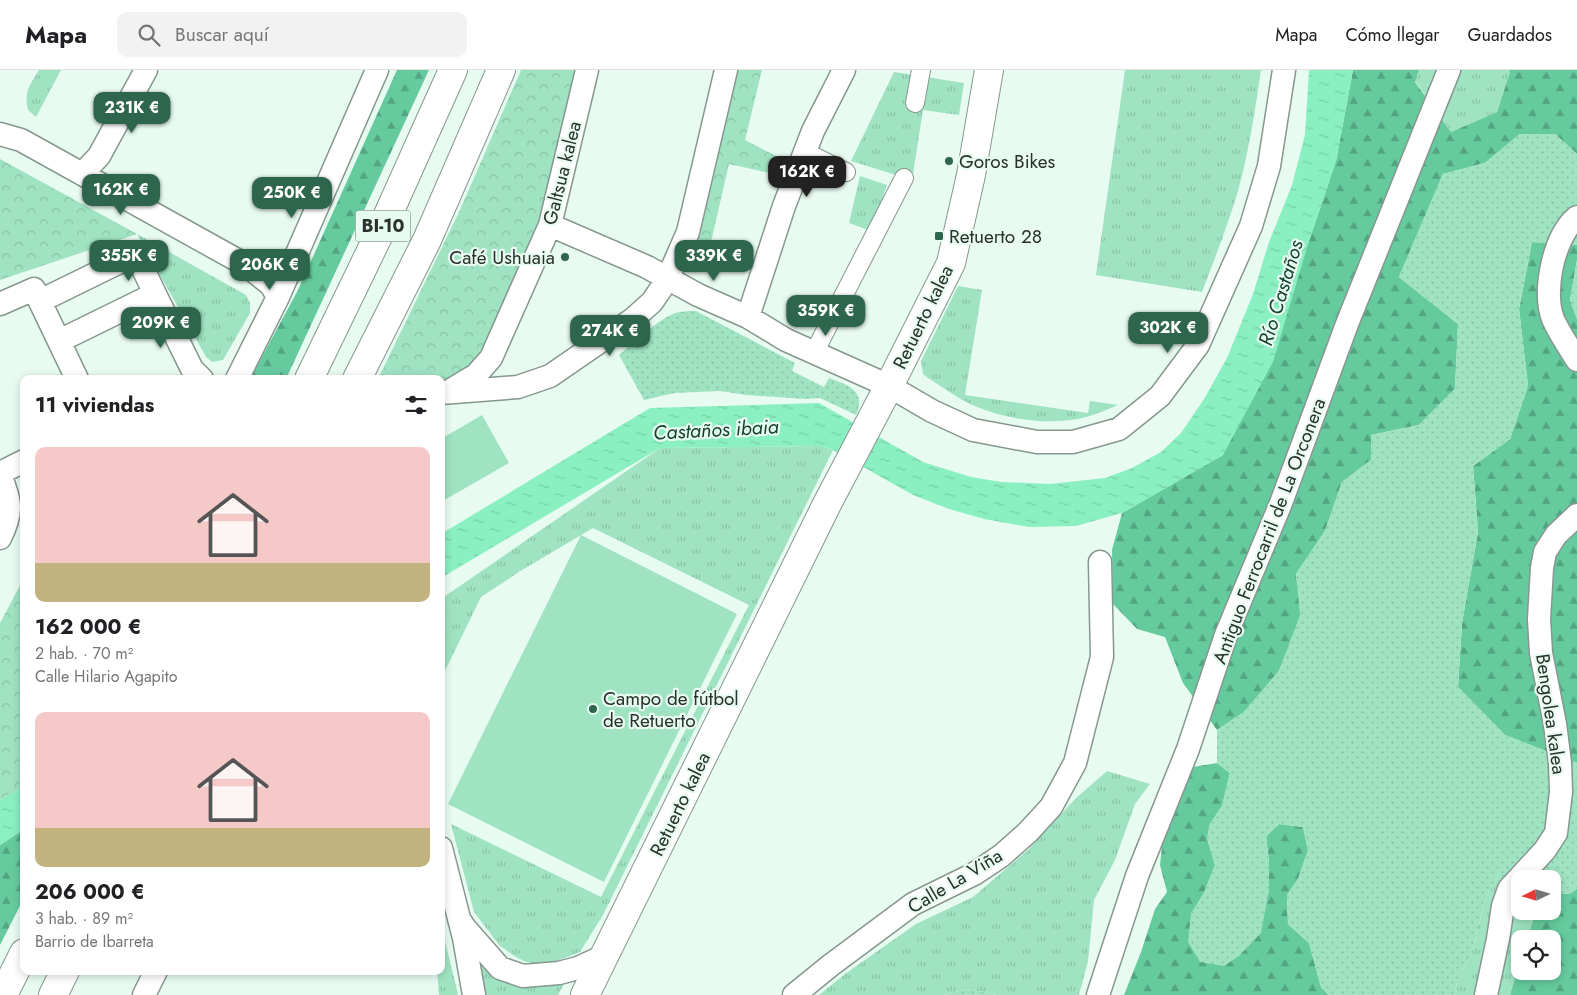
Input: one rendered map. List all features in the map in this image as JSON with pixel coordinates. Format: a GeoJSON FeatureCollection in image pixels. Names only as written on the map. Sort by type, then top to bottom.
{"type":"FeatureCollection","features":[{"type":"Feature","properties":{"kind":"main road","name":"BI-10"},"geometry":{"type":"LineString","coordinates":[[311,375],[387,218],[453,70]]}},
{"type":"Feature","properties":{"kind":"main road","name":"BI-10"},"geometry":{"type":"LineString","coordinates":[[359,375],[427,240],[501,70]]}},
{"type":"Feature","properties":{"kind":"main road","name":"Retuerto kalea"},"geometry":{"type":"LineString","coordinates":[[585,995],[827,504],[951,263],[972,175],[989,70]]}},
{"type":"Feature","properties":{"kind":"main road"},"geometry":{"type":"LineString","coordinates":[[603,960],[604,995]]}},
{"type":"Feature","properties":{"kind":"main road"},"geometry":{"type":"LineString","coordinates":[[2,995],[20,961]]}},
{"type":"Feature","properties":{"kind":"main road"},"geometry":{"type":"LineString","coordinates":[[53,995],[63,975]]}},
{"type":"Feature","properties":{"kind":"street"},"geometry":{"type":"LineString","coordinates":[[83,173],[98,156],[146,70]]}},
{"type":"Feature","properties":{"kind":"street"},"geometry":{"type":"LineString","coordinates":[[239,375],[278,297],[377,70]]}},
{"type":"Feature","properties":{"kind":"street","name":"Galtsua kalea"},"geometry":{"type":"LineString","coordinates":[[445,392],[476,375],[491,358],[550,225],[587,70]]}},
{"type":"Feature","properties":{"kind":"street"},"geometry":{"type":"LineString","coordinates":[[445,393],[518,387],[550,376],[633,319],[652,302],[667,280],[688,232],[726,70]]}},
{"type":"Feature","properties":{"kind":"street"},"geometry":{"type":"LineString","coordinates":[[748,317],[784,206],[813,131],[844,70]]}},
{"type":"Feature","properties":{"kind":"street"},"geometry":{"type":"LineString","coordinates":[[915,103],[921,70]]}},
{"type":"Feature","properties":{"kind":"street"},"geometry":{"type":"LineString","coordinates":[[550,225],[647,267],[667,280],[748,317],[786,340],[889,386],[932,411],[973,430],[1036,442],[1073,442],[1119,429],[1160,396],[1198,345],[1251,226],[1269,166],[1284,70]]}},
{"type":"Feature","properties":{"kind":"street","name":"Antiguo Ferrocarril de La Orconera"},"geometry":{"type":"LineString","coordinates":[[1098,995],[1137,876],[1188,749],[1226,635],[1281,503],[1347,324],[1449,70]]}},
{"type":"Feature","properties":{"kind":"street"},"geometry":{"type":"LineString","coordinates":[[0,134],[21,140],[83,173],[252,269],[271,285],[278,297]]}},
{"type":"Feature","properties":{"kind":"street"},"geometry":{"type":"LineString","coordinates":[[805,152],[846,172]]}},
{"type":"Feature","properties":{"kind":"street"},"geometry":{"type":"LineString","coordinates":[[814,353],[904,178]]}},
{"type":"Feature","properties":{"kind":"street"},"geometry":{"type":"LineString","coordinates":[[1577,217],[1562,234],[1550,277],[1549,300],[1552,318],[1577,360]]}},
{"type":"Feature","properties":{"kind":"street"},"geometry":{"type":"LineString","coordinates":[[40,301],[136,254],[192,369],[198,375]]}},
{"type":"Feature","properties":{"kind":"street"},"geometry":{"type":"LineString","coordinates":[[252,269],[278,273],[289,272]]}},
{"type":"Feature","properties":{"kind":"street"},"geometry":{"type":"LineString","coordinates":[[0,304],[34,289],[75,375]]}},
{"type":"Feature","properties":{"kind":"street"},"geometry":{"type":"LineString","coordinates":[[59,341],[155,294]]}},
{"type":"Feature","properties":{"kind":"street"},"geometry":{"type":"LineString","coordinates":[[491,358],[496,371],[503,379],[518,387]]}},
{"type":"Feature","properties":{"kind":"street"},"geometry":{"type":"LineString","coordinates":[[0,538],[8,522],[11,496],[0,474],[20,463]]}},
{"type":"Feature","properties":{"kind":"street","name":"Bengolea kalea"},"geometry":{"type":"LineString","coordinates":[[1486,995],[1498,939],[1502,906],[1509,889],[1546,850],[1556,833],[1561,792],[1560,763],[1542,653],[1539,619],[1542,568],[1545,552],[1552,541],[1577,515]]}},
{"type":"Feature","properties":{"kind":"street","name":"Calle La Viña"},"geometry":{"type":"LineString","coordinates":[[794,995],[913,904],[974,874],[1001,856],[1028,832],[1051,807],[1075,763],[1102,657],[1100,562]]}},
{"type":"Feature","properties":{"kind":"street"},"geometry":{"type":"LineString","coordinates":[[445,864],[459,919],[474,995]]}},
{"type":"Feature","properties":{"kind":"street"},"geometry":{"type":"LineString","coordinates":[[459,919],[500,968],[524,976],[559,974],[603,960]]}},
{"type":"Feature","properties":{"kind":"street"},"geometry":{"type":"LineString","coordinates":[[144,995],[154,975]]}},
{"type":"Feature","properties":{"kind":"green space"},"geometry":{"type":"Polygon","coordinates":[[[39,70],[61,70],[36,117],[28,110],[27,93],[39,70]]]}},
{"type":"Feature","properties":{"kind":"green space"},"geometry":{"type":"Polygon","coordinates":[[[397,70],[429,70],[288,375],[252,375],[298,290],[397,70]]]}},
{"type":"Feature","properties":{"kind":"green space"},"geometry":{"type":"Polygon","coordinates":[[[521,70],[583,70],[546,223],[486,355],[445,383],[445,375],[380,375],[460,210],[521,70]]]}},
{"type":"Feature","properties":{"kind":"green space"},"geometry":{"type":"Polygon","coordinates":[[[737,70],[762,70],[745,140],[780,158],[774,174],[729,164],[708,255],[703,254],[702,244],[698,239],[737,70]]]}},
{"type":"Feature","properties":{"kind":"green space"},"geometry":{"type":"Polygon","coordinates":[[[1125,70],[1261,70],[1249,146],[1242,176],[1226,229],[1202,292],[1096,275],[1125,70]]]}},
{"type":"Feature","properties":{"kind":"green space"},"geometry":{"type":"Polygon","coordinates":[[[1353,70],[1419,70],[1415,82],[1451,132],[1497,112],[1510,72],[1509,70],[1577,70],[1577,154],[1555,134],[1520,134],[1485,163],[1443,174],[1399,277],[1458,324],[1455,389],[1419,425],[1371,435],[1371,460],[1342,482],[1325,531],[1296,574],[1301,615],[1279,671],[1244,712],[1217,730],[1183,683],[1165,637],[1137,629],[1113,604],[1112,550],[1122,513],[1223,455],[1309,241],[1336,161],[1353,70]]]}},
{"type":"Feature","properties":{"kind":"green space"},"geometry":{"type":"Polygon","coordinates":[[[1419,70],[1509,70],[1510,72],[1497,112],[1451,132],[1415,81],[1419,70]]]}},
{"type":"Feature","properties":{"kind":"green space"},"geometry":{"type":"Polygon","coordinates":[[[894,72],[964,83],[959,115],[923,110],[912,180],[851,161],[894,72]]]}},
{"type":"Feature","properties":{"kind":"green space"},"geometry":{"type":"Polygon","coordinates":[[[1520,134],[1555,134],[1577,154],[1577,245],[1532,242],[1519,309],[1528,386],[1510,439],[1473,466],[1478,532],[1462,623],[1458,687],[1505,735],[1577,763],[1577,888],[1572,893],[1561,894],[1561,870],[1511,870],[1511,873],[1499,873],[1485,900],[1472,952],[1457,982],[1454,995],[1329,995],[1321,987],[1309,943],[1288,924],[1287,895],[1298,879],[1308,850],[1303,827],[1279,824],[1266,837],[1269,861],[1269,890],[1261,933],[1239,956],[1224,966],[1200,962],[1188,942],[1191,914],[1204,893],[1215,865],[1207,838],[1210,824],[1222,806],[1230,773],[1217,763],[1217,730],[1244,712],[1279,671],[1300,615],[1296,574],[1325,531],[1342,482],[1371,460],[1371,435],[1419,425],[1455,389],[1458,324],[1399,277],[1443,174],[1485,163],[1520,134]]]}},
{"type":"Feature","properties":{"kind":"green space"},"geometry":{"type":"Polygon","coordinates":[[[0,159],[137,234],[0,280],[0,159]]]}},
{"type":"Feature","properties":{"kind":"green space"},"geometry":{"type":"Polygon","coordinates":[[[860,176],[887,185],[871,231],[849,223],[860,176]]]}},
{"type":"Feature","properties":{"kind":"green space"},"geometry":{"type":"Polygon","coordinates":[[[137,234],[246,295],[250,303],[250,313],[223,360],[212,362],[206,357],[137,234]]]}},
{"type":"Feature","properties":{"kind":"green space"},"geometry":{"type":"Polygon","coordinates":[[[1532,242],[1577,245],[1577,260],[1570,300],[1577,319],[1577,763],[1505,735],[1458,687],[1462,623],[1478,532],[1473,466],[1510,439],[1528,386],[1519,309],[1532,242]]]}},
{"type":"Feature","properties":{"kind":"green space"},"geometry":{"type":"Polygon","coordinates":[[[1577,260],[1577,319],[1570,300],[1577,260]]]}},
{"type":"Feature","properties":{"kind":"green space"},"geometry":{"type":"Polygon","coordinates":[[[958,286],[982,290],[965,395],[1088,413],[1090,401],[1118,405],[1090,416],[1073,420],[1031,420],[989,412],[958,397],[928,378],[923,374],[921,361],[958,286]]]}},
{"type":"Feature","properties":{"kind":"green space"},"geometry":{"type":"Polygon","coordinates":[[[684,311],[696,311],[795,363],[792,371],[824,387],[829,378],[849,386],[854,390],[859,400],[856,415],[820,398],[806,399],[747,395],[720,391],[674,393],[644,400],[619,355],[652,327],[673,314],[684,311]]]}},
{"type":"Feature","properties":{"kind":"green space"},"geometry":{"type":"Polygon","coordinates":[[[482,415],[509,463],[445,500],[445,437],[482,415]]]}},
{"type":"Feature","properties":{"kind":"green space"},"geometry":{"type":"Polygon","coordinates":[[[821,446],[833,450],[603,915],[580,952],[551,963],[526,962],[499,945],[474,912],[451,824],[601,897],[749,605],[593,528],[481,597],[445,671],[445,596],[660,448],[821,446]]]}},
{"type":"Feature","properties":{"kind":"green space","name":"Campo de fútbol de Retuerto"},"geometry":{"type":"Polygon","coordinates":[[[581,535],[737,614],[604,882],[448,804],[581,535]]]}},
{"type":"Feature","properties":{"kind":"green space"},"geometry":{"type":"Polygon","coordinates":[[[20,586],[20,788],[0,800],[0,623],[20,586]]]}},
{"type":"Feature","properties":{"kind":"green space"},"geometry":{"type":"Polygon","coordinates":[[[1217,763],[1230,773],[1222,806],[1210,824],[1207,838],[1215,865],[1204,893],[1191,914],[1269,861],[1266,836],[1279,824],[1303,827],[1308,850],[1298,879],[1287,895],[1288,924],[1309,943],[1321,987],[1329,995],[1124,995],[1155,909],[1167,892],[1160,865],[1163,836],[1193,767],[1217,763]]]}},
{"type":"Feature","properties":{"kind":"green space"},"geometry":{"type":"Polygon","coordinates":[[[1107,771],[1150,784],[1135,804],[1115,860],[1094,900],[1088,961],[1079,995],[998,995],[967,989],[944,995],[819,995],[845,974],[916,924],[973,897],[1028,850],[1075,799],[1107,771]]]}},
{"type":"Feature","properties":{"kind":"green space"},"geometry":{"type":"Polygon","coordinates":[[[20,832],[20,906],[0,945],[0,845],[20,832]]]}},
{"type":"Feature","properties":{"kind":"green space"},"geometry":{"type":"Polygon","coordinates":[[[1499,873],[1511,873],[1511,920],[1533,920],[1530,930],[1511,930],[1511,980],[1514,980],[1510,995],[1454,995],[1457,982],[1472,952],[1485,900],[1499,873]]]}},
{"type":"Feature","properties":{"kind":"green space"},"geometry":{"type":"Polygon","coordinates":[[[1577,888],[1577,995],[1510,995],[1514,980],[1561,980],[1561,930],[1530,930],[1533,920],[1561,920],[1561,894],[1572,893],[1577,888]]]}},
{"type":"Feature","properties":{"kind":"green space"},"geometry":{"type":"Polygon","coordinates":[[[445,941],[458,994],[439,995],[437,975],[445,975],[445,941]]]}},
{"type":"Feature","properties":{"kind":"green space"},"geometry":{"type":"Polygon","coordinates":[[[471,944],[519,983],[533,987],[566,980],[558,995],[481,995],[471,944]]]}},
{"type":"Feature","properties":{"kind":"green space"},"geometry":{"type":"Polygon","coordinates":[[[967,989],[998,995],[944,995],[967,989]]]}},
{"type":"Feature","properties":{"kind":"water"},"geometry":{"type":"Polygon","coordinates":[[[1309,70],[1353,70],[1336,161],[1309,241],[1273,362],[1223,455],[1122,513],[1076,526],[1029,527],[984,519],[949,509],[913,495],[833,450],[821,446],[660,448],[445,576],[445,532],[650,408],[819,403],[923,462],[971,477],[1001,482],[1050,484],[1105,478],[1132,468],[1161,452],[1181,433],[1204,399],[1227,358],[1253,294],[1269,242],[1292,185],[1305,135],[1309,70]]]}},
{"type":"Feature","properties":{"kind":"water"},"geometry":{"type":"Polygon","coordinates":[[[20,788],[20,832],[0,845],[0,800],[20,788]]]}},
{"type":"Feature","properties":{"kind":"place","name":"Goros Bikes"},"geometry":{"type":"Point","coordinates":[949,161]}},
{"type":"Feature","properties":{"kind":"place","name":"Retuerto 28"},"geometry":{"type":"Point","coordinates":[939,236]}},
{"type":"Feature","properties":{"kind":"place","name":"Café Ushuaia"},"geometry":{"type":"Point","coordinates":[565,257]}},
{"type":"Feature","properties":{"kind":"place","name":"Campo de fútbol de Retuerto"},"geometry":{"type":"Point","coordinates":[593,709]}},
{"type":"Feature","properties":{"kind":"water label","name":"Río Castaños"},"geometry":{"type":"Point","coordinates":[1281,293]}},
{"type":"Feature","properties":{"kind":"water label","name":"Castaños ibaia"},"geometry":{"type":"Point","coordinates":[716,430]}}]}
